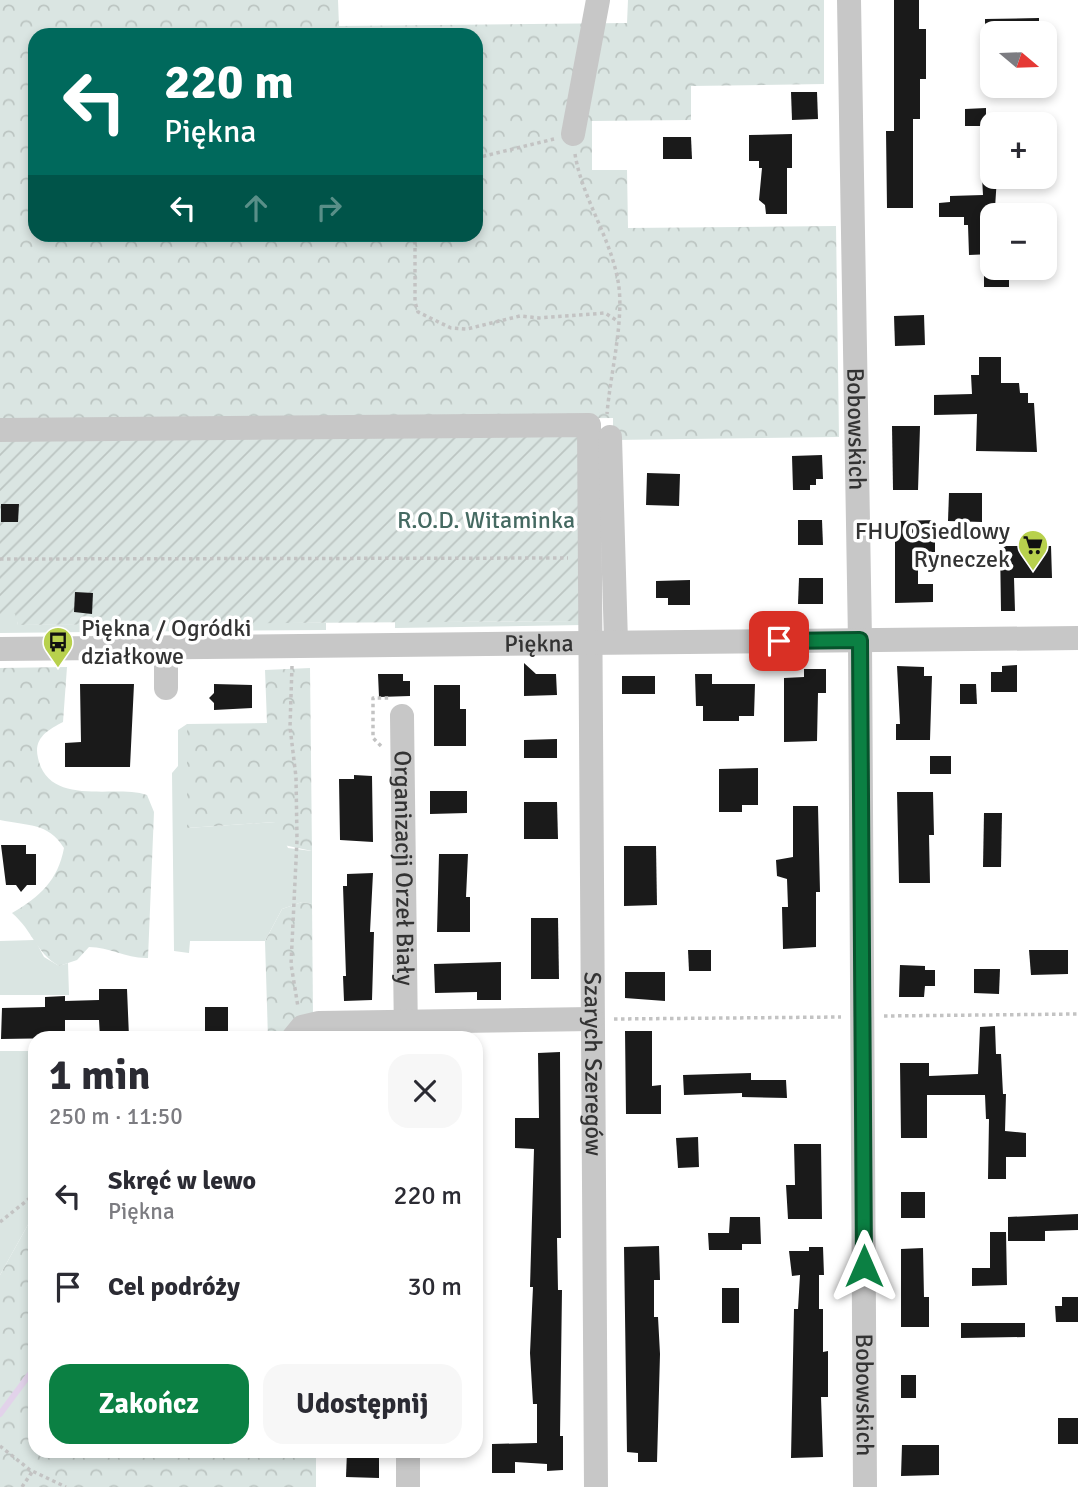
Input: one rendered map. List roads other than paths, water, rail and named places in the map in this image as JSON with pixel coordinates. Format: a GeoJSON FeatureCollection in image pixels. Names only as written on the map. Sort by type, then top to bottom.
{"type":"FeatureCollection","features":[{"type":"Feature","properties":{"kind":"street"},"geometry":{"type":"LineString","coordinates":[[573,134],[598,0]]}},
{"type":"Feature","properties":{"kind":"street","name":"Bobowskich"},"geometry":{"type":"LineString","coordinates":[[849,0],[860,640],[865,1487]]}},
{"type":"Feature","properties":{"kind":"street","name":"Szarych Szeregów"},"geometry":{"type":"LineString","coordinates":[[0,430],[589,425],[589,643],[598,1019],[596,1487]]}},
{"type":"Feature","properties":{"kind":"street"},"geometry":{"type":"LineString","coordinates":[[610,437],[616,642]]}},
{"type":"Feature","properties":{"kind":"street","name":"Piękna"},"geometry":{"type":"LineString","coordinates":[[0,649],[1078,638]]}},
{"type":"Feature","properties":{"kind":"street"},"geometry":{"type":"LineString","coordinates":[[166,648],[166,688]]}},
{"type":"Feature","properties":{"kind":"street","name":"Organizacji Orzeł Biały"},"geometry":{"type":"LineString","coordinates":[[402,716],[406,1029],[598,1019]]}},
{"type":"Feature","properties":{"kind":"street"},"geometry":{"type":"LineString","coordinates":[[299,1031],[319,1023],[406,1029]]}},
{"type":"Feature","properties":{"kind":"street"},"geometry":{"type":"LineString","coordinates":[[408,1458],[408,1487]]}},
{"type":"Feature","properties":{"kind":"waterway"},"geometry":{"type":"LineString","coordinates":[[0,1414],[28,1376]]}},
{"type":"Feature","properties":{"kind":"place","name":"FHU Osiedlowy Ryneczek"},"geometry":{"type":"Point","coordinates":[1033,572]}},
{"type":"Feature","properties":{"kind":"place","name":"Piękna / Ogródki działkowe"},"geometry":{"type":"Point","coordinates":[58,669]}},
{"type":"Feature","properties":{"kind":"park label","name":"R.O.D. Witaminka"},"geometry":{"type":"Point","coordinates":[486,520]}}]}
